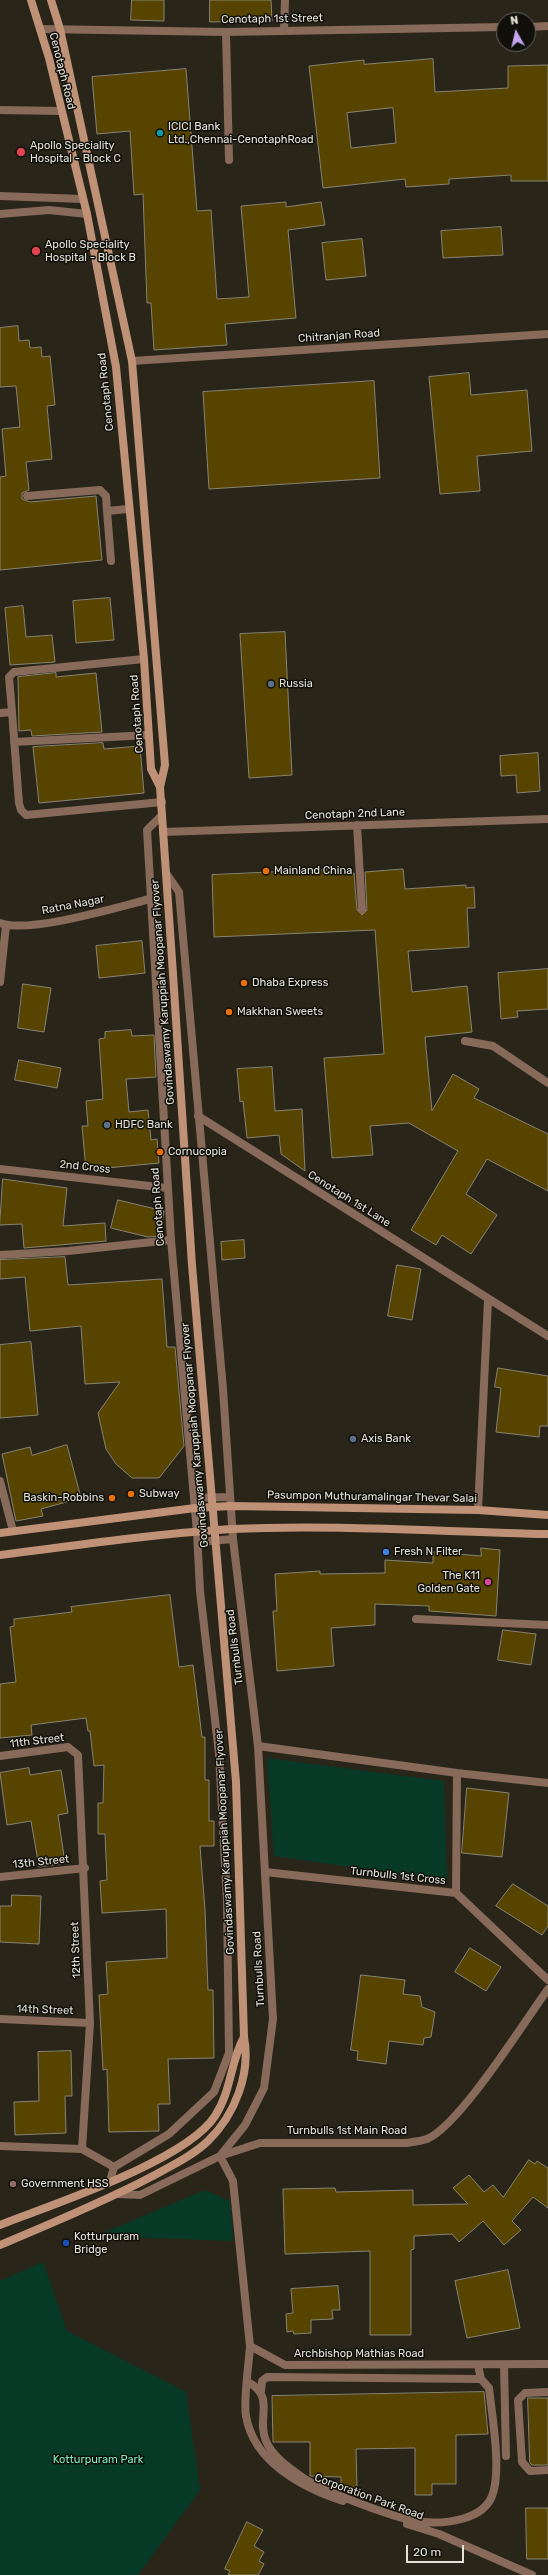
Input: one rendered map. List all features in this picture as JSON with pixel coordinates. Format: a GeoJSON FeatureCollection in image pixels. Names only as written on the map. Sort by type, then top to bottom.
{"type":"FeatureCollection","features":[{"type":"Feature","properties":{"kind":"main road","name":"Cenotaph Road"},"geometry":{"type":"LineString","coordinates":[[31,0],[40,29],[87,214],[116,367],[128,509],[144,659],[151,769],[160,787],[164,832]]}},
{"type":"Feature","properties":{"kind":"main road","name":"Cenotaph Road"},"geometry":{"type":"LineString","coordinates":[[51,0],[60,29],[132,361],[165,765],[160,787]]}},
{"type":"Feature","properties":{"kind":"main road","name":"Govindaswamy Karuppiah Moopanar Flyover"},"geometry":{"type":"LineString","coordinates":[[117,2194],[179,2162],[208,2141],[231,2110],[241,2086],[247,2053],[244,2036],[236,1782],[192,1273],[164,832]]}},
{"type":"Feature","properties":{"kind":"main road","name":"Pasumpon Muthuramalingar Thevar Salai"},"geometry":{"type":"LineString","coordinates":[[0,1533],[195,1508],[231,1501],[478,1510],[548,1515]]}},
{"type":"Feature","properties":{"kind":"main road"},"geometry":{"type":"LineString","coordinates":[[0,1555],[232,1529],[307,1528],[548,1534]]}},
{"type":"Feature","properties":{"kind":"main road","name":"Govindaswamy Karuppiah Moopanar Flyover"},"geometry":{"type":"LineString","coordinates":[[110,2181],[174,2152],[198,2135],[215,2116],[228,2092],[237,2050],[244,2036]]}},
{"type":"Feature","properties":{"kind":"main road"},"geometry":{"type":"LineString","coordinates":[[0,2225],[110,2181]]}},
{"type":"Feature","properties":{"kind":"main road","name":"Turnbulls Road"},"geometry":{"type":"LineString","coordinates":[[0,2245],[117,2194]]}},
{"type":"Feature","properties":{"kind":"street"},"geometry":{"type":"LineString","coordinates":[[284,30],[285,0]]}},
{"type":"Feature","properties":{"kind":"street"},"geometry":{"type":"LineString","coordinates":[[536,26],[548,26]]}},
{"type":"Feature","properties":{"kind":"street","name":"Cenotaph 1st Street"},"geometry":{"type":"LineString","coordinates":[[40,29],[226,32],[496,27]]}},
{"type":"Feature","properties":{"kind":"street"},"geometry":{"type":"LineString","coordinates":[[226,32],[229,160]]}},
{"type":"Feature","properties":{"kind":"street"},"geometry":{"type":"LineString","coordinates":[[0,110],[61,112]]}},
{"type":"Feature","properties":{"kind":"street"},"geometry":{"type":"LineString","coordinates":[[0,196],[83,199]]}},
{"type":"Feature","properties":{"kind":"street"},"geometry":{"type":"LineString","coordinates":[[0,214],[49,210],[87,214]]}},
{"type":"Feature","properties":{"kind":"street","name":"Chitranjan Road"},"geometry":{"type":"LineString","coordinates":[[132,361],[548,334]]}},
{"type":"Feature","properties":{"kind":"street"},"geometry":{"type":"LineString","coordinates":[[27,496],[100,490],[106,496],[111,561]]}},
{"type":"Feature","properties":{"kind":"street"},"geometry":{"type":"LineString","coordinates":[[107,511],[128,509]]}},
{"type":"Feature","properties":{"kind":"street"},"geometry":{"type":"LineString","coordinates":[[144,659],[14,672],[10,676],[19,802],[21,810],[26,815],[162,802]]}},
{"type":"Feature","properties":{"kind":"street"},"geometry":{"type":"LineString","coordinates":[[0,713],[12,712]]}},
{"type":"Feature","properties":{"kind":"street"},"geometry":{"type":"LineString","coordinates":[[14,742],[149,736]]}},
{"type":"Feature","properties":{"kind":"street","name":"Cenotaph Road"},"geometry":{"type":"LineString","coordinates":[[162,815],[147,830],[150,899],[162,1075],[167,1188],[195,1508]]}},
{"type":"Feature","properties":{"kind":"street","name":"Cenotaph 2nd Lane"},"geometry":{"type":"LineString","coordinates":[[164,832],[548,819]]}},
{"type":"Feature","properties":{"kind":"street"},"geometry":{"type":"LineString","coordinates":[[358,826],[362,910]]}},
{"type":"Feature","properties":{"kind":"street"},"geometry":{"type":"LineString","coordinates":[[166,873],[179,892],[223,1389],[232,1529]]}},
{"type":"Feature","properties":{"kind":"street","name":"Ratna Nagar"},"geometry":{"type":"LineString","coordinates":[[3,924],[19,926],[68,919],[150,899]]}},
{"type":"Feature","properties":{"kind":"street"},"geometry":{"type":"LineString","coordinates":[[0,982],[3,924]]}},
{"type":"Feature","properties":{"kind":"street"},"geometry":{"type":"LineString","coordinates":[[465,1041],[492,1046],[548,1082]]}},
{"type":"Feature","properties":{"kind":"street","name":"Cenotaph 1st Lane"},"geometry":{"type":"LineString","coordinates":[[198,1116],[488,1300],[548,1336]]}},
{"type":"Feature","properties":{"kind":"street","name":"2nd Cross"},"geometry":{"type":"LineString","coordinates":[[0,1169],[167,1188]]}},
{"type":"Feature","properties":{"kind":"street"},"geometry":{"type":"LineString","coordinates":[[0,1255],[68,1251],[171,1240]]}},
{"type":"Feature","properties":{"kind":"street"},"geometry":{"type":"LineString","coordinates":[[478,1510],[488,1300]]}},
{"type":"Feature","properties":{"kind":"street"},"geometry":{"type":"LineString","coordinates":[[0,1481],[13,1531]]}},
{"type":"Feature","properties":{"kind":"street"},"geometry":{"type":"LineString","coordinates":[[195,1498],[231,1501]]}},
{"type":"Feature","properties":{"kind":"street"},"geometry":{"type":"LineString","coordinates":[[110,2181],[114,2167],[169,2134],[214,2092],[229,2053],[227,1901],[219,1754],[200,1591],[198,1532],[195,1508]]}},
{"type":"Feature","properties":{"kind":"street","name":"Turnbulls Road"},"geometry":{"type":"LineString","coordinates":[[117,2194],[140,2195],[220,2156],[245,2125],[264,2088],[273,2019],[258,1746],[232,1529]]}},
{"type":"Feature","properties":{"kind":"street"},"geometry":{"type":"LineString","coordinates":[[198,1542],[233,1539]]}},
{"type":"Feature","properties":{"kind":"street"},"geometry":{"type":"LineString","coordinates":[[416,1619],[548,1626]]}},
{"type":"Feature","properties":{"kind":"street"},"geometry":{"type":"LineString","coordinates":[[258,1746],[457,1773],[548,1783]]}},
{"type":"Feature","properties":{"kind":"street","name":"11th Street"},"geometry":{"type":"LineString","coordinates":[[0,1756],[68,1747],[76,1751]]}},
{"type":"Feature","properties":{"kind":"street","name":"12th Street"},"geometry":{"type":"LineString","coordinates":[[76,1751],[79,1760],[90,2023],[82,2149]]}},
{"type":"Feature","properties":{"kind":"street","name":"Turnbulls 1st Cross"},"geometry":{"type":"LineString","coordinates":[[265,1872],[456,1894],[457,1773]]}},
{"type":"Feature","properties":{"kind":"street","name":"13th Street"},"geometry":{"type":"LineString","coordinates":[[0,1877],[84,1868]]}},
{"type":"Feature","properties":{"kind":"street"},"geometry":{"type":"LineString","coordinates":[[456,1894],[548,1980]]}},
{"type":"Feature","properties":{"kind":"street","name":"Turnbulls 1st Main Road"},"geometry":{"type":"LineString","coordinates":[[220,2156],[260,2143],[406,2143],[428,2139],[448,2124],[471,2097],[548,1989]]}},
{"type":"Feature","properties":{"kind":"street","name":"14th Street"},"geometry":{"type":"LineString","coordinates":[[0,2019],[90,2023]]}},
{"type":"Feature","properties":{"kind":"street"},"geometry":{"type":"LineString","coordinates":[[0,2146],[82,2149],[114,2167]]}},
{"type":"Feature","properties":{"kind":"street"},"geometry":{"type":"LineString","coordinates":[[220,2156],[232,2181],[250,2346]]}},
{"type":"Feature","properties":{"kind":"street","name":"Archbishop Mathias Road"},"geometry":{"type":"LineString","coordinates":[[250,2346],[285,2365],[548,2364]]}},
{"type":"Feature","properties":{"kind":"street","name":"Corporation Park Road"},"geometry":{"type":"LineString","coordinates":[[250,2346],[246,2416],[251,2433],[269,2459],[288,2476],[315,2492],[439,2534],[532,2575]]}},
{"type":"Feature","properties":{"kind":"street"},"geometry":{"type":"LineString","coordinates":[[248,2382],[260,2391],[263,2398],[265,2440],[273,2453],[303,2478],[348,2498],[410,2520],[438,2522],[474,2515],[484,2508],[492,2496],[496,2475],[489,2388],[481,2379],[478,2365]]}},
{"type":"Feature","properties":{"kind":"street"},"geometry":{"type":"LineString","coordinates":[[504,2365],[506,2456]]}},
{"type":"Feature","properties":{"kind":"street"},"geometry":{"type":"LineString","coordinates":[[260,2391],[262,2380],[267,2377],[481,2379]]}},
{"type":"Feature","properties":{"kind":"street"},"geometry":{"type":"LineString","coordinates":[[548,2392],[525,2393],[518,2400],[522,2462],[530,2471],[548,2470]]}},
{"type":"Feature","properties":{"kind":"green space"},"geometry":{"type":"Polygon","coordinates":[[[267,1758],[444,1781],[447,1881],[274,1856],[267,1758]]]}},
{"type":"Feature","properties":{"kind":"green space"},"geometry":{"type":"Polygon","coordinates":[[[205,2190],[230,2201],[233,2241],[96,2236],[205,2190]]]}},
{"type":"Feature","properties":{"kind":"green space","name":"Kotturpuram Park"},"geometry":{"type":"Polygon","coordinates":[[[43,2262],[67,2331],[186,2392],[200,2490],[138,2575],[0,2575],[0,2281],[43,2262]]]}},
{"type":"Feature","properties":{"kind":"building"},"geometry":{"type":"Polygon","coordinates":[[[132,0],[164,0],[164,21],[131,20],[132,0]]]}},
{"type":"Feature","properties":{"kind":"building"},"geometry":{"type":"Polygon","coordinates":[[[210,0],[271,0],[272,21],[210,22],[210,0]]]}},
{"type":"Feature","properties":{"kind":"building"},"geometry":{"type":"Polygon","coordinates":[[[433,59],[435,92],[508,88],[508,66],[548,65],[548,181],[511,181],[511,175],[449,179],[449,184],[406,187],[405,179],[323,188],[309,66],[364,60],[364,64],[433,59]],[[393,108],[347,113],[351,148],[396,143],[393,108]]]}},
{"type":"Feature","properties":{"kind":"building"},"geometry":{"type":"Polygon","coordinates":[[[186,69],[197,211],[211,210],[217,299],[249,297],[241,206],[286,202],[286,207],[321,202],[325,225],[288,230],[296,318],[225,324],[227,345],[154,350],[151,303],[147,303],[143,194],[134,195],[130,131],[97,134],[92,77],[186,69]]]}},
{"type":"Feature","properties":{"kind":"building"},"geometry":{"type":"Polygon","coordinates":[[[501,227],[503,255],[443,258],[441,231],[501,227]]]}},
{"type":"Feature","properties":{"kind":"building"},"geometry":{"type":"Polygon","coordinates":[[[362,239],[366,276],[326,280],[322,243],[362,239]]]}},
{"type":"Feature","properties":{"kind":"building"},"geometry":{"type":"Polygon","coordinates":[[[18,326],[19,341],[29,340],[30,348],[41,347],[42,357],[50,356],[55,405],[47,406],[52,459],[26,462],[29,490],[22,493],[22,499],[30,502],[96,496],[102,560],[0,570],[0,477],[6,476],[2,429],[20,427],[16,386],[0,387],[0,328],[18,326]]]}},
{"type":"Feature","properties":{"kind":"building"},"geometry":{"type":"Polygon","coordinates":[[[469,373],[471,395],[527,390],[532,451],[477,456],[480,491],[440,494],[429,377],[469,373]]]}},
{"type":"Feature","properties":{"kind":"building"},"geometry":{"type":"Polygon","coordinates":[[[374,381],[380,478],[209,489],[203,392],[374,381]]]}},
{"type":"Feature","properties":{"kind":"building"},"geometry":{"type":"Polygon","coordinates":[[[110,598],[114,640],[76,643],[73,601],[110,598]]]}},
{"type":"Feature","properties":{"kind":"building"},"geometry":{"type":"Polygon","coordinates":[[[23,606],[26,637],[52,635],[55,662],[10,665],[5,608],[23,606]]]}},
{"type":"Feature","properties":{"kind":"building"},"geometry":{"type":"Polygon","coordinates":[[[285,632],[292,775],[249,778],[240,634],[285,632]]]}},
{"type":"Feature","properties":{"kind":"building"},"geometry":{"type":"Polygon","coordinates":[[[56,673],[56,677],[96,673],[102,732],[32,736],[31,730],[19,731],[18,677],[56,673]]]}},
{"type":"Feature","properties":{"kind":"building"},"geometry":{"type":"Polygon","coordinates":[[[103,743],[104,749],[140,746],[144,793],[39,803],[33,747],[103,743]]]}},
{"type":"Feature","properties":{"kind":"building"},"geometry":{"type":"Polygon","coordinates":[[[538,753],[540,791],[517,793],[516,775],[501,776],[500,756],[538,753]]]}},
{"type":"Feature","properties":{"kind":"building"},"geometry":{"type":"Polygon","coordinates":[[[346,869],[346,873],[354,873],[357,910],[362,915],[367,910],[365,872],[403,869],[405,889],[466,885],[466,888],[474,887],[475,908],[467,908],[469,947],[408,951],[412,992],[467,986],[472,1032],[425,1037],[432,1111],[453,1074],[479,1089],[474,1098],[548,1134],[548,1191],[487,1159],[466,1194],[497,1215],[471,1254],[442,1235],[436,1245],[411,1230],[458,1151],[409,1123],[370,1126],[373,1155],[332,1158],[324,1058],[384,1054],[375,930],[214,937],[212,875],[346,869]]]}},
{"type":"Feature","properties":{"kind":"building"},"geometry":{"type":"Polygon","coordinates":[[[142,941],[145,973],[99,978],[96,946],[142,941]]]}},
{"type":"Feature","properties":{"kind":"building"},"geometry":{"type":"Polygon","coordinates":[[[548,969],[548,1009],[517,1011],[518,1017],[501,1019],[498,973],[548,969]]]}},
{"type":"Feature","properties":{"kind":"building"},"geometry":{"type":"Polygon","coordinates":[[[23,984],[51,988],[44,1032],[18,1028],[23,984]]]}},
{"type":"Feature","properties":{"kind":"building"},"geometry":{"type":"Polygon","coordinates":[[[131,1030],[132,1036],[154,1035],[156,1077],[126,1079],[129,1112],[148,1110],[151,1140],[157,1139],[159,1163],[86,1170],[82,1126],[88,1126],[86,1101],[103,1099],[99,1039],[105,1038],[105,1032],[131,1030]]]}},
{"type":"Feature","properties":{"kind":"building"},"geometry":{"type":"Polygon","coordinates":[[[19,1060],[61,1068],[57,1088],[15,1080],[19,1060]]]}},
{"type":"Feature","properties":{"kind":"building"},"geometry":{"type":"Polygon","coordinates":[[[272,1067],[275,1111],[302,1109],[305,1171],[281,1154],[279,1135],[247,1138],[243,1101],[240,1102],[237,1069],[272,1067]]]}},
{"type":"Feature","properties":{"kind":"building"},"geometry":{"type":"Polygon","coordinates":[[[3,1179],[67,1188],[63,1226],[105,1223],[106,1241],[24,1248],[22,1224],[0,1225],[3,1179]]]}},
{"type":"Feature","properties":{"kind":"building"},"geometry":{"type":"Polygon","coordinates":[[[118,1200],[164,1211],[160,1236],[148,1237],[111,1228],[118,1200]]]}},
{"type":"Feature","properties":{"kind":"building"},"geometry":{"type":"Polygon","coordinates":[[[244,1240],[245,1258],[222,1260],[221,1242],[244,1240]]]}},
{"type":"Feature","properties":{"kind":"building"},"geometry":{"type":"Polygon","coordinates":[[[65,1257],[68,1285],[162,1279],[167,1347],[175,1347],[184,1446],[159,1478],[132,1478],[116,1464],[106,1449],[98,1413],[120,1382],[85,1384],[81,1326],[30,1331],[25,1277],[0,1279],[0,1260],[65,1257]]]}},
{"type":"Feature","properties":{"kind":"building"},"geometry":{"type":"Polygon","coordinates":[[[397,1265],[421,1269],[412,1320],[388,1316],[397,1265]]]}},
{"type":"Feature","properties":{"kind":"building"},"geometry":{"type":"Polygon","coordinates":[[[31,1342],[38,1415],[0,1418],[0,1345],[31,1342]]]}},
{"type":"Feature","properties":{"kind":"building"},"geometry":{"type":"Polygon","coordinates":[[[498,1368],[548,1376],[548,1426],[540,1426],[539,1437],[496,1432],[501,1388],[495,1387],[498,1368]]]}},
{"type":"Feature","properties":{"kind":"building"},"geometry":{"type":"Polygon","coordinates":[[[67,1445],[81,1498],[41,1509],[43,1516],[16,1521],[2,1454],[30,1447],[32,1455],[67,1445]]]}},
{"type":"Feature","properties":{"kind":"building"},"geometry":{"type":"Polygon","coordinates":[[[481,1548],[500,1550],[496,1616],[429,1611],[429,1606],[375,1604],[375,1625],[331,1628],[334,1666],[277,1671],[273,1611],[277,1611],[275,1574],[320,1571],[320,1574],[385,1573],[385,1560],[433,1563],[433,1552],[481,1556],[481,1548]]]}},
{"type":"Feature","properties":{"kind":"building"},"geometry":{"type":"Polygon","coordinates":[[[170,1595],[179,1667],[193,1665],[202,1737],[205,1737],[205,1780],[209,1780],[209,1821],[214,1821],[214,1846],[200,1846],[205,1910],[208,1990],[213,1990],[214,2058],[168,2059],[170,2104],[158,2104],[159,2131],[109,2132],[107,2069],[103,2070],[99,1995],[108,1994],[106,1962],[167,1958],[166,1909],[102,1913],[100,1881],[107,1880],[105,1834],[98,1834],[98,1803],[103,1803],[104,1765],[94,1766],[90,1731],[88,1731],[86,1718],[31,1725],[32,1735],[0,1738],[0,1684],[16,1682],[10,1627],[14,1626],[14,1619],[72,1612],[71,1607],[170,1595]]]}},
{"type":"Feature","properties":{"kind":"building"},"geometry":{"type":"Polygon","coordinates":[[[503,1630],[536,1634],[531,1665],[498,1660],[503,1630]]]}},
{"type":"Feature","properties":{"kind":"building"},"geometry":{"type":"Polygon","coordinates":[[[29,1768],[30,1775],[61,1770],[68,1813],[58,1815],[65,1863],[39,1867],[31,1821],[7,1825],[0,1773],[29,1768]]]}},
{"type":"Feature","properties":{"kind":"building"},"geometry":{"type":"Polygon","coordinates":[[[467,1788],[509,1793],[502,1857],[462,1853],[467,1788]]]}},
{"type":"Feature","properties":{"kind":"building"},"geometry":{"type":"Polygon","coordinates":[[[513,1884],[548,1906],[548,1926],[542,1935],[496,1906],[513,1884]]]}},
{"type":"Feature","properties":{"kind":"building"},"geometry":{"type":"Polygon","coordinates":[[[12,1895],[41,1896],[39,1944],[0,1942],[0,1906],[11,1906],[12,1895]]]}},
{"type":"Feature","properties":{"kind":"building"},"geometry":{"type":"Polygon","coordinates":[[[470,1948],[501,1967],[486,1991],[455,1972],[470,1948]]]}},
{"type":"Feature","properties":{"kind":"building"},"geometry":{"type":"Polygon","coordinates":[[[361,1975],[405,1980],[403,1994],[420,1996],[422,2007],[435,2012],[431,2037],[424,2038],[423,2045],[389,2041],[386,2064],[357,2060],[358,2051],[351,2050],[361,1975]]]}},
{"type":"Feature","properties":{"kind":"building"},"geometry":{"type":"Polygon","coordinates":[[[71,2051],[72,2096],[65,2096],[66,2133],[15,2135],[14,2102],[39,2101],[38,2052],[71,2051]]]}},
{"type":"Feature","properties":{"kind":"building"},"geometry":{"type":"Polygon","coordinates":[[[529,2160],[535,2164],[537,2161],[548,2168],[548,2208],[533,2197],[512,2221],[521,2230],[504,2245],[483,2221],[459,2242],[452,2234],[414,2236],[414,2249],[411,2250],[411,2335],[370,2335],[370,2251],[285,2254],[283,2189],[335,2188],[336,2192],[413,2190],[413,2205],[468,2204],[453,2188],[469,2175],[484,2192],[493,2185],[503,2197],[529,2160]]]}},
{"type":"Feature","properties":{"kind":"building"},"geometry":{"type":"Polygon","coordinates":[[[508,2270],[520,2328],[467,2338],[455,2281],[508,2270]]]}},
{"type":"Feature","properties":{"kind":"building"},"geometry":{"type":"Polygon","coordinates":[[[338,2286],[340,2310],[332,2310],[333,2319],[311,2320],[311,2333],[294,2334],[293,2331],[287,2332],[286,2314],[293,2313],[291,2289],[338,2286]]]}},
{"type":"Feature","properties":{"kind":"building"},"geometry":{"type":"Polygon","coordinates":[[[484,2392],[488,2434],[456,2435],[456,2484],[432,2484],[432,2495],[415,2495],[415,2448],[356,2449],[357,2489],[341,2490],[341,2477],[310,2476],[310,2442],[273,2442],[272,2396],[484,2392]]]}},
{"type":"Feature","properties":{"kind":"building"},"geometry":{"type":"Polygon","coordinates":[[[528,2398],[548,2398],[548,2465],[532,2465],[530,2463],[528,2398]]]}},
{"type":"Feature","properties":{"kind":"building"},"geometry":{"type":"Polygon","coordinates":[[[526,2508],[548,2508],[548,2559],[527,2559],[526,2508]]]}},
{"type":"Feature","properties":{"kind":"building"},"geometry":{"type":"Polygon","coordinates":[[[247,2522],[263,2530],[254,2546],[264,2552],[259,2561],[264,2564],[258,2575],[228,2575],[230,2571],[225,2569],[247,2522]]]}},
{"type":"Feature","properties":{"kind":"place","name":"ICICI Bank Ltd.,Chennai-CenotaphRoad"},"geometry":{"type":"Point","coordinates":[160,133]}},
{"type":"Feature","properties":{"kind":"place","name":"Apollo Speciality Hospital - Block C"},"geometry":{"type":"Point","coordinates":[21,152]}},
{"type":"Feature","properties":{"kind":"place","name":"Apollo Speciality Hospital - Block B"},"geometry":{"type":"Point","coordinates":[36,251]}},
{"type":"Feature","properties":{"kind":"place","name":"Russia"},"geometry":{"type":"Point","coordinates":[271,684]}},
{"type":"Feature","properties":{"kind":"place","name":"Mainland China"},"geometry":{"type":"Point","coordinates":[266,871]}},
{"type":"Feature","properties":{"kind":"place","name":"Dhaba Express"},"geometry":{"type":"Point","coordinates":[244,983]}},
{"type":"Feature","properties":{"kind":"place","name":"Makkhan Sweets"},"geometry":{"type":"Point","coordinates":[229,1012]}},
{"type":"Feature","properties":{"kind":"place","name":"HDFC Bank"},"geometry":{"type":"Point","coordinates":[107,1125]}},
{"type":"Feature","properties":{"kind":"place","name":"Cornucopia"},"geometry":{"type":"Point","coordinates":[160,1152]}},
{"type":"Feature","properties":{"kind":"place","name":"Axis Bank"},"geometry":{"type":"Point","coordinates":[353,1439]}},
{"type":"Feature","properties":{"kind":"place","name":"Subway"},"geometry":{"type":"Point","coordinates":[131,1494]}},
{"type":"Feature","properties":{"kind":"place","name":"Baskin-Robbins"},"geometry":{"type":"Point","coordinates":[112,1498]}},
{"type":"Feature","properties":{"kind":"place","name":"Fresh N Filter"},"geometry":{"type":"Point","coordinates":[386,1552]}},
{"type":"Feature","properties":{"kind":"place","name":"The K11 Golden Gate"},"geometry":{"type":"Point","coordinates":[488,1582]}},
{"type":"Feature","properties":{"kind":"place","name":"Government HSS"},"geometry":{"type":"Point","coordinates":[13,2184]}},
{"type":"Feature","properties":{"kind":"place","name":"Kotturpuram Bridge"},"geometry":{"type":"Point","coordinates":[66,2243]}}]}
